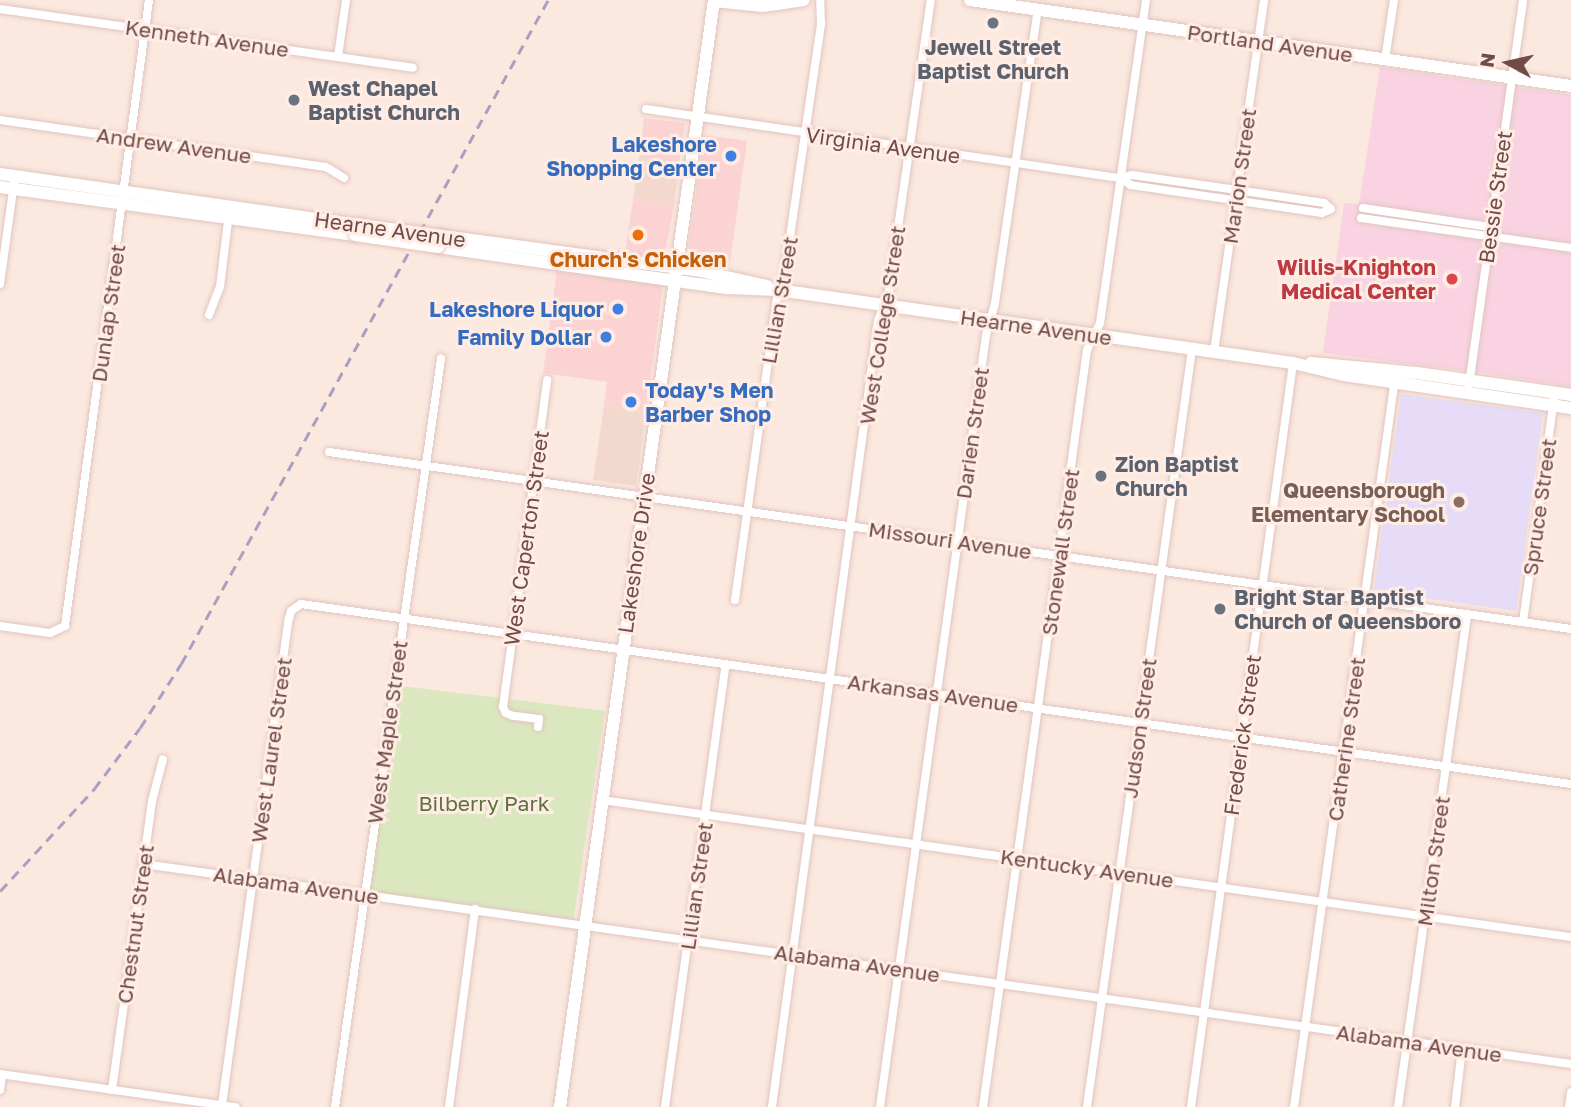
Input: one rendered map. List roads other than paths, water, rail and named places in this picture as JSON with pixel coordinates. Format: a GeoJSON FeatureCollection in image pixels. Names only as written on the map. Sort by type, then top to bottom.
{"type":"FeatureCollection","features":[{"type":"Feature","properties":{"kind":"main road"},"geometry":{"type":"LineString","coordinates":[[711,0],[763,6],[804,0]]}},
{"type":"Feature","properties":{"kind":"main road","name":"Lakeshore Drive"},"geometry":{"type":"LineString","coordinates":[[560,1107],[711,0]]}},
{"type":"Feature","properties":{"kind":"main road","name":"Portland Avenue"},"geometry":{"type":"LineString","coordinates":[[970,0],[1006,3],[1038,10],[1571,86]]}},
{"type":"Feature","properties":{"kind":"main road","name":"Hearne Avenue"},"geometry":{"type":"LineString","coordinates":[[0,174],[10,184],[440,242],[570,266],[754,282],[778,290],[1293,363],[1320,371],[1396,377],[1554,399],[1571,408]]}},
{"type":"Feature","properties":{"kind":"main road","name":"Hearne Avenue"},"geometry":{"type":"LineString","coordinates":[[440,242],[573,253],[675,274]]}},
{"type":"Feature","properties":{"kind":"main road"},"geometry":{"type":"LineString","coordinates":[[570,266],[573,253]]}},
{"type":"Feature","properties":{"kind":"main road","name":"Hearne Avenue"},"geometry":{"type":"LineString","coordinates":[[1554,399],[1571,395]]}},
{"type":"Feature","properties":{"kind":"street","name":"Dunlap Street"},"geometry":{"type":"LineString","coordinates":[[0,626],[50,633],[65,626],[149,0]]}},
{"type":"Feature","properties":{"kind":"street"},"geometry":{"type":"LineString","coordinates":[[338,57],[346,0]]}},
{"type":"Feature","properties":{"kind":"street","name":"Lillian Street"},"geometry":{"type":"LineString","coordinates":[[735,600],[778,290],[784,278],[821,23],[820,0]]}},
{"type":"Feature","properties":{"kind":"street","name":"West College Street"},"geometry":{"type":"LineString","coordinates":[[772,1107],[853,526],[878,321],[890,290],[931,0]]}},
{"type":"Feature","properties":{"kind":"street","name":"Stonewall Street"},"geometry":{"type":"LineString","coordinates":[[983,1107],[1087,350],[1100,323],[1146,0]]}},
{"type":"Feature","properties":{"kind":"street","name":"Marion Street"},"geometry":{"type":"LineString","coordinates":[[1214,352],[1264,0]]}},
{"type":"Feature","properties":{"kind":"street"},"geometry":{"type":"LineString","coordinates":[[1385,60],[1394,0]]}},
{"type":"Feature","properties":{"kind":"street","name":"Bessie Street"},"geometry":{"type":"LineString","coordinates":[[1469,386],[1523,0]]}},
{"type":"Feature","properties":{"kind":"street","name":"Kenneth Avenue"},"geometry":{"type":"LineString","coordinates":[[0,9],[413,68]]}},
{"type":"Feature","properties":{"kind":"street","name":"Darien Street"},"geometry":{"type":"LineString","coordinates":[[880,1107],[986,335],[1038,10]]}},
{"type":"Feature","properties":{"kind":"street","name":"Virginia Avenue"},"geometry":{"type":"LineString","coordinates":[[646,109],[1120,178],[1132,175],[1237,190],[1324,203],[1331,209],[1322,213],[1131,185],[1120,178]]}},
{"type":"Feature","properties":{"kind":"street","name":"Andrew Avenue"},"geometry":{"type":"LineString","coordinates":[[0,120],[326,167],[344,178]]}},
{"type":"Feature","properties":{"kind":"street"},"geometry":{"type":"LineString","coordinates":[[0,284],[10,184]]}},
{"type":"Feature","properties":{"kind":"street"},"geometry":{"type":"LineString","coordinates":[[1363,208],[1571,248]]}},
{"type":"Feature","properties":{"kind":"street"},"geometry":{"type":"LineString","coordinates":[[209,315],[220,288],[229,213]]}},
{"type":"Feature","properties":{"kind":"street"},"geometry":{"type":"LineString","coordinates":[[1361,218],[1490,231]]}},
{"type":"Feature","properties":{"kind":"street","name":"Judson Street"},"geometry":{"type":"LineString","coordinates":[[1087,1107],[1192,349]]}},
{"type":"Feature","properties":{"kind":"street","name":"West Maple Street"},"geometry":{"type":"LineString","coordinates":[[335,1107],[402,618],[441,358]]}},
{"type":"Feature","properties":{"kind":"street","name":"Frederick Street"},"geometry":{"type":"LineString","coordinates":[[1191,1107],[1293,363]]}},
{"type":"Feature","properties":{"kind":"street","name":"Catherine Street"},"geometry":{"type":"LineString","coordinates":[[1294,1107],[1396,377]]}},
{"type":"Feature","properties":{"kind":"street","name":"West Caperton Street"},"geometry":{"type":"LineString","coordinates":[[538,727],[539,719],[506,713],[503,707],[547,380]]}},
{"type":"Feature","properties":{"kind":"street","name":"Spruce Street"},"geometry":{"type":"LineString","coordinates":[[1523,622],[1554,399]]}},
{"type":"Feature","properties":{"kind":"street","name":"Missouri Avenue"},"geometry":{"type":"LineString","coordinates":[[329,452],[1571,629]]}},
{"type":"Feature","properties":{"kind":"street","name":"Arkansas Avenue"},"geometry":{"type":"LineString","coordinates":[[296,606],[309,604],[1571,784]]}},
{"type":"Feature","properties":{"kind":"street","name":"West Laurel Street"},"geometry":{"type":"LineString","coordinates":[[222,1105],[289,619],[296,606]]}},
{"type":"Feature","properties":{"kind":"street","name":"Milton Street"},"geometry":{"type":"LineString","coordinates":[[1398,1107],[1466,614]]}},
{"type":"Feature","properties":{"kind":"street","name":"Lillian Street"},"geometry":{"type":"LineString","coordinates":[[665,1107],[726,664]]}},
{"type":"Feature","properties":{"kind":"street","name":"Chestnut Street"},"geometry":{"type":"LineString","coordinates":[[112,1090],[152,801],[163,759]]}},
{"type":"Feature","properties":{"kind":"street","name":"Kentucky Avenue"},"geometry":{"type":"LineString","coordinates":[[602,800],[1571,937]]}},
{"type":"Feature","properties":{"kind":"street","name":"Alabama Avenue"},"geometry":{"type":"LineString","coordinates":[[143,864],[1571,1065]]}},
{"type":"Feature","properties":{"kind":"street"},"geometry":{"type":"LineString","coordinates":[[449,1107],[475,909]]}},
{"type":"Feature","properties":{"kind":"street"},"geometry":{"type":"LineString","coordinates":[[1455,1107],[1462,1049]]}},
{"type":"Feature","properties":{"kind":"street"},"geometry":{"type":"LineString","coordinates":[[0,1090],[1,1074],[236,1107]]}},
{"type":"Feature","properties":{"kind":"street"},"geometry":{"type":"LineString","coordinates":[[1569,1107],[1571,1092]]}},
{"type":"Feature","properties":{"kind":"railway"},"geometry":{"type":"LineString","coordinates":[[0,891],[94,789],[140,728],[181,664],[548,0]]}},
{"type":"Feature","properties":{"kind":"place","name":"Jewell Street Baptist Church"},"geometry":{"type":"Point","coordinates":[993,23]}},
{"type":"Feature","properties":{"kind":"place","name":"West Chapel Baptist Church"},"geometry":{"type":"Point","coordinates":[294,100]}},
{"type":"Feature","properties":{"kind":"place","name":"Lakeshore Shopping Center"},"geometry":{"type":"Point","coordinates":[731,156]}},
{"type":"Feature","properties":{"kind":"place","name":"Church's Chicken"},"geometry":{"type":"Point","coordinates":[638,235]}},
{"type":"Feature","properties":{"kind":"place","name":"Willis-Knighton Medical Center"},"geometry":{"type":"Point","coordinates":[1452,279]}},
{"type":"Feature","properties":{"kind":"place","name":"Lakeshore Liquor"},"geometry":{"type":"Point","coordinates":[618,309]}},
{"type":"Feature","properties":{"kind":"place","name":"Family Dollar"},"geometry":{"type":"Point","coordinates":[606,337]}},
{"type":"Feature","properties":{"kind":"place","name":"Today's Men Barber Shop"},"geometry":{"type":"Point","coordinates":[631,402]}},
{"type":"Feature","properties":{"kind":"place","name":"Zion Baptist Church"},"geometry":{"type":"Point","coordinates":[1101,476]}},
{"type":"Feature","properties":{"kind":"place","name":"Queensborough Elementary School"},"geometry":{"type":"Point","coordinates":[1459,502]}},
{"type":"Feature","properties":{"kind":"place","name":"Bright Star Baptist Church of Queensboro"},"geometry":{"type":"Point","coordinates":[1220,609]}},
{"type":"Feature","properties":{"kind":"park label","name":"Bilberry Park"},"geometry":{"type":"Point","coordinates":[484,803]}}]}
